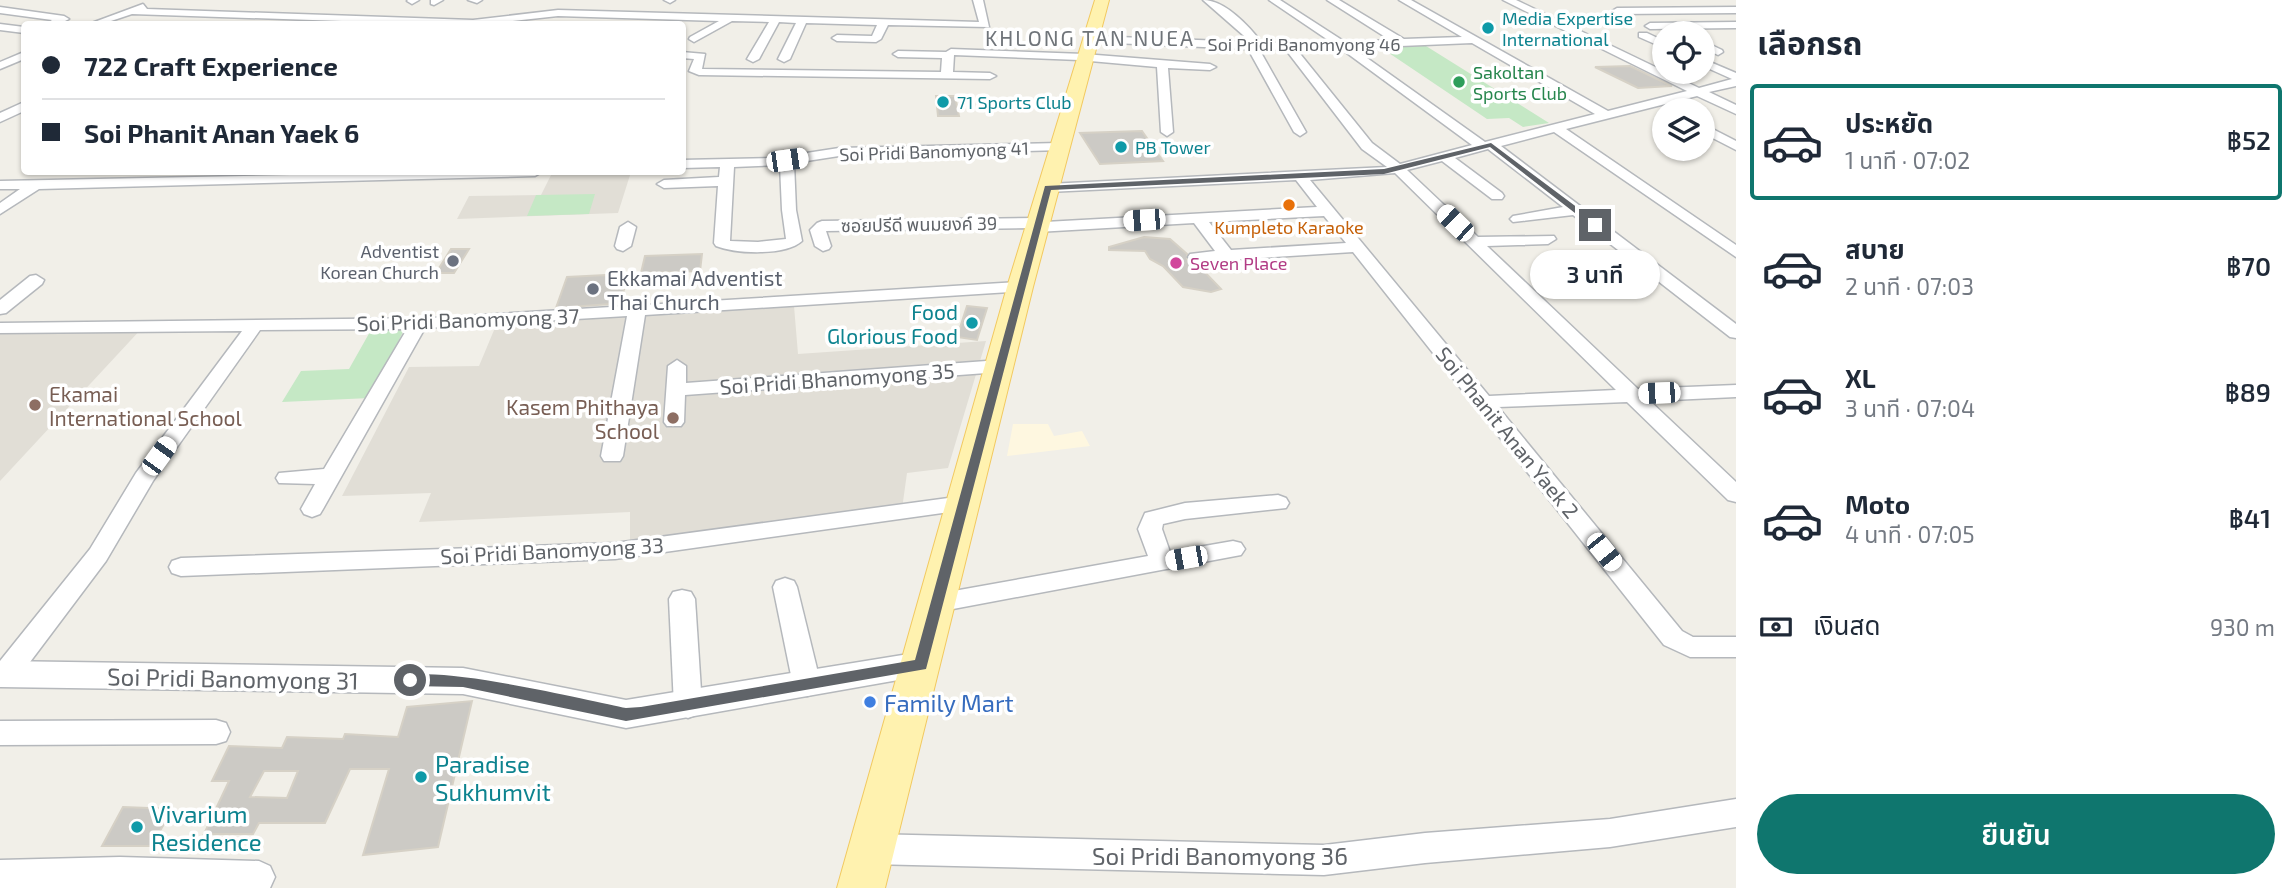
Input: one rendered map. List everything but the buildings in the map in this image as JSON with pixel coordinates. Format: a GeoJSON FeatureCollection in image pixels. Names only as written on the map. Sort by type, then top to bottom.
{"type":"FeatureCollection","features":[{"type":"Feature","properties":{"kind":"main road"},"geometry":{"type":"LineString","coordinates":[[861,888],[1037,225],[1102,0]]}},
{"type":"Feature","properties":{"kind":"street"},"geometry":{"type":"LineString","coordinates":[[102,21],[165,0]]}},
{"type":"Feature","properties":{"kind":"street"},"geometry":{"type":"LineString","coordinates":[[575,13],[594,0]]}},
{"type":"Feature","properties":{"kind":"street"},"geometry":{"type":"LineString","coordinates":[[643,21],[654,15],[669,0]]}},
{"type":"Feature","properties":{"kind":"street"},"geometry":{"type":"LineString","coordinates":[[496,21],[553,13],[575,13],[984,25],[978,0]]}},
{"type":"Feature","properties":{"kind":"street"},"geometry":{"type":"LineString","coordinates":[[1208,0],[1248,32],[1300,132]]}},
{"type":"Feature","properties":{"kind":"street"},"geometry":{"type":"LineString","coordinates":[[1273,0],[1487,146],[1736,333]]}},
{"type":"Feature","properties":{"kind":"street"},"geometry":{"type":"LineString","coordinates":[[1332,0],[1404,44]]}},
{"type":"Feature","properties":{"kind":"street"},"geometry":{"type":"LineString","coordinates":[[1404,0],[1604,114]]}},
{"type":"Feature","properties":{"kind":"street"},"geometry":{"type":"LineString","coordinates":[[1508,0],[1736,110]]}},
{"type":"Feature","properties":{"kind":"street"},"geometry":{"type":"LineString","coordinates":[[1669,0],[1734,26]]}},
{"type":"Feature","properties":{"kind":"street"},"geometry":{"type":"LineString","coordinates":[[702,16],[710,7]]}},
{"type":"Feature","properties":{"kind":"street"},"geometry":{"type":"LineString","coordinates":[[748,17],[755,7]]}},
{"type":"Feature","properties":{"kind":"street"},"geometry":{"type":"LineString","coordinates":[[0,10],[64,19],[59,21]]}},
{"type":"Feature","properties":{"kind":"street"},"geometry":{"type":"LineString","coordinates":[[1617,11],[1736,10]]}},
{"type":"Feature","properties":{"kind":"street"},"geometry":{"type":"LineString","coordinates":[[132,11],[427,21]]}},
{"type":"Feature","properties":{"kind":"street"},"geometry":{"type":"LineString","coordinates":[[99,12],[119,15]]}},
{"type":"Feature","properties":{"kind":"street"},"geometry":{"type":"LineString","coordinates":[[162,21],[181,12]]}},
{"type":"Feature","properties":{"kind":"street"},"geometry":{"type":"LineString","coordinates":[[672,21],[680,16]]}},
{"type":"Feature","properties":{"kind":"street"},"geometry":{"type":"LineString","coordinates":[[694,39],[733,17]]}},
{"type":"Feature","properties":{"kind":"street"},"geometry":{"type":"LineString","coordinates":[[753,59],[776,18]]}},
{"type":"Feature","properties":{"kind":"street"},"geometry":{"type":"LineString","coordinates":[[784,59],[803,19]]}},
{"type":"Feature","properties":{"kind":"street"},"geometry":{"type":"LineString","coordinates":[[1555,23],[1576,21]]}},
{"type":"Feature","properties":{"kind":"street"},"geometry":{"type":"LineString","coordinates":[[837,38],[875,43],[884,22]]}},
{"type":"Feature","properties":{"kind":"street"},"geometry":{"type":"LineString","coordinates":[[1715,26],[1734,26]]}},
{"type":"Feature","properties":{"kind":"street"},"geometry":{"type":"LineString","coordinates":[[0,27],[21,30]]}},
{"type":"Feature","properties":{"kind":"street"},"geometry":{"type":"LineString","coordinates":[[1578,34],[1610,33]]}},
{"type":"Feature","properties":{"kind":"street","name":"Soi Pridi Banomyong 46"},"geometry":{"type":"LineString","coordinates":[[1086,52],[1474,40]]}},
{"type":"Feature","properties":{"kind":"street"},"geometry":{"type":"LineString","coordinates":[[1289,47],[1367,146],[1398,169],[1736,495]]}},
{"type":"Feature","properties":{"kind":"street"},"geometry":{"type":"LineString","coordinates":[[0,66],[21,51]]}},
{"type":"Feature","properties":{"kind":"street"},"geometry":{"type":"LineString","coordinates":[[898,54],[948,55],[951,52],[963,51],[1086,52],[1162,64],[1210,67]]}},
{"type":"Feature","properties":{"kind":"street"},"geometry":{"type":"LineString","coordinates":[[686,55],[701,57],[695,71],[699,72],[990,76]]}},
{"type":"Feature","properties":{"kind":"street"},"geometry":{"type":"LineString","coordinates":[[947,75],[948,55]]}},
{"type":"Feature","properties":{"kind":"street"},"geometry":{"type":"LineString","coordinates":[[1162,64],[1167,132]]}},
{"type":"Feature","properties":{"kind":"street"},"geometry":{"type":"LineString","coordinates":[[1715,70],[1735,82]]}},
{"type":"Feature","properties":{"kind":"street"},"geometry":{"type":"LineString","coordinates":[[1669,98],[1735,82]]}},
{"type":"Feature","properties":{"kind":"street"},"geometry":{"type":"LineString","coordinates":[[1048,188],[1398,169],[1652,102]]}},
{"type":"Feature","properties":{"kind":"street"},"geometry":{"type":"LineString","coordinates":[[2,119],[21,108]]}},
{"type":"Feature","properties":{"kind":"street"},"geometry":{"type":"LineString","coordinates":[[2,119],[21,118]]}},
{"type":"Feature","properties":{"kind":"street"},"geometry":{"type":"LineString","coordinates":[[1556,128],[1736,252]]}},
{"type":"Feature","properties":{"kind":"street"},"geometry":{"type":"LineString","coordinates":[[1715,135],[1736,146]]}},
{"type":"Feature","properties":{"kind":"street","name":"Soi Pridi Banomyong 41"},"geometry":{"type":"LineString","coordinates":[[686,164],[787,160],[839,152],[1059,147]]}},
{"type":"Feature","properties":{"kind":"street"},"geometry":{"type":"LineString","coordinates":[[1445,157],[1497,196]]}},
{"type":"Feature","properties":{"kind":"street"},"geometry":{"type":"LineString","coordinates":[[727,163],[722,243],[733,248],[791,243],[794,237],[789,210],[787,160]]}},
{"type":"Feature","properties":{"kind":"street"},"geometry":{"type":"LineString","coordinates":[[110,183],[122,175]]}},
{"type":"Feature","properties":{"kind":"street"},"geometry":{"type":"LineString","coordinates":[[4,185],[33,178],[110,183],[455,175]]}},
{"type":"Feature","properties":{"kind":"street","name":"Soi Phanit Anan Yaek 2"},"geometry":{"type":"LineString","coordinates":[[1300,176],[1360,247],[1672,638],[1690,647],[1736,647]]}},
{"type":"Feature","properties":{"kind":"street"},"geometry":{"type":"LineString","coordinates":[[0,211],[33,178]]}},
{"type":"Feature","properties":{"kind":"street"},"geometry":{"type":"LineString","coordinates":[[664,184],[726,181]]}},
{"type":"Feature","properties":{"kind":"street"},"geometry":{"type":"LineString","coordinates":[[1518,219],[1575,210]]}},
{"type":"Feature","properties":{"kind":"street"},"geometry":{"type":"LineString","coordinates":[[1037,225],[1329,211]]}},
{"type":"Feature","properties":{"kind":"street"},"geometry":{"type":"LineString","coordinates":[[1197,217],[1226,255]]}},
{"type":"Feature","properties":{"kind":"street","name":"ซอยปรีดี พนมยงค์ 39"},"geometry":{"type":"LineString","coordinates":[[823,246],[818,230],[822,226],[1037,225]]}},
{"type":"Feature","properties":{"kind":"street"},"geometry":{"type":"LineString","coordinates":[[622,246],[628,227]]}},
{"type":"Feature","properties":{"kind":"street"},"geometry":{"type":"LineString","coordinates":[[1474,242],[1548,239]]}},
{"type":"Feature","properties":{"kind":"street"},"geometry":{"type":"LineString","coordinates":[[1196,257],[1360,247]]}},
{"type":"Feature","properties":{"kind":"street"},"geometry":{"type":"LineString","coordinates":[[0,309],[36,280]]}},
{"type":"Feature","properties":{"kind":"street","name":"Soi Pridi Banomyong 37"},"geometry":{"type":"LineString","coordinates":[[0,328],[419,323],[1020,288]]}},
{"type":"Feature","properties":{"kind":"street"},"geometry":{"type":"LineString","coordinates":[[612,456],[637,312]]}},
{"type":"Feature","properties":{"kind":"street"},"geometry":{"type":"LineString","coordinates":[[312,509],[419,323]]}},
{"type":"Feature","properties":{"kind":"street"},"geometry":{"type":"LineString","coordinates":[[3,674],[98,555],[144,478],[255,325]]}},
{"type":"Feature","properties":{"kind":"street"},"geometry":{"type":"LineString","coordinates":[[674,422],[677,366]]}},
{"type":"Feature","properties":{"kind":"street","name":"Soi Pridi Bhanomyong 35"},"geometry":{"type":"LineString","coordinates":[[674,390],[1000,366]]}},
{"type":"Feature","properties":{"kind":"street"},"geometry":{"type":"LineString","coordinates":[[1483,402],[1736,391]]}},
{"type":"Feature","properties":{"kind":"street"},"geometry":{"type":"LineString","coordinates":[[287,478],[331,476]]}},
{"type":"Feature","properties":{"kind":"street"},"geometry":{"type":"LineString","coordinates":[[1162,562],[1150,529],[1153,519],[1185,510],[1278,503]]}},
{"type":"Feature","properties":{"kind":"street","name":"Soi Pridi Banomyong 33"},"geometry":{"type":"LineString","coordinates":[[181,567],[615,551],[963,504]]}},
{"type":"Feature","properties":{"kind":"street"},"geometry":{"type":"LineString","coordinates":[[937,603],[1233,549]]}},
{"type":"Feature","properties":{"kind":"street"},"geometry":{"type":"LineString","coordinates":[[785,587],[807,685]]}},
{"type":"Feature","properties":{"kind":"street"},"geometry":{"type":"LineString","coordinates":[[682,599],[688,706]]}},
{"type":"Feature","properties":{"kind":"street","name":"Soi Pridi Banomyong 31"},"geometry":{"type":"LineString","coordinates":[[3,674],[463,681],[626,714],[688,706],[921,664]]}},
{"type":"Feature","properties":{"kind":"street"},"geometry":{"type":"LineString","coordinates":[[0,733],[216,732]]}},
{"type":"Feature","properties":{"kind":"street","name":"Soi Pridi Banomyong 36"},"geometry":{"type":"LineString","coordinates":[[870,849],[1324,860],[1425,848],[1610,833],[1736,813]]}},
{"type":"Feature","properties":{"kind":"street"},"geometry":{"type":"LineString","coordinates":[[0,875],[120,872],[259,877]]}},
{"type":"Feature","properties":{"kind":"shaded area"},"geometry":{"type":"Polygon","coordinates":[[[551,175],[630,175],[618,213],[457,219],[469,196],[541,195],[551,175]]]}},
{"type":"Feature","properties":{"kind":"shaded area","name":"Kasem Phithaya School"},"geometry":{"type":"Polygon","coordinates":[[[794,306],[798,354],[986,341],[948,468],[907,473],[902,509],[630,543],[630,512],[419,522],[431,493],[342,496],[409,367],[479,366],[497,323],[794,306]]]}},
{"type":"Feature","properties":{"kind":"shaded area","name":"Ekamai International School"},"geometry":{"type":"Polygon","coordinates":[[[143,327],[0,481],[0,328],[143,327]]]}},
{"type":"Feature","properties":{"kind":"shaded area"},"geometry":{"type":"Polygon","coordinates":[[[1013,424],[1048,424],[1054,436],[1082,431],[1090,446],[1007,456],[1013,424]]]}},
{"type":"Feature","properties":{"kind":"green space","name":"Sakoltan Sports Club"},"geometry":{"type":"Polygon","coordinates":[[[1426,46],[1549,123],[1523,127],[1509,118],[1487,119],[1380,47],[1426,46]]]}},
{"type":"Feature","properties":{"kind":"green space"},"geometry":{"type":"Polygon","coordinates":[[[595,194],[589,214],[527,216],[536,195],[595,194]]]}},
{"type":"Feature","properties":{"kind":"green space"},"geometry":{"type":"Polygon","coordinates":[[[405,328],[370,398],[282,402],[301,371],[349,369],[371,330],[405,328]]]}},
{"type":"Feature","properties":{"kind":"place","name":"Media Expertise International"},"geometry":{"type":"Point","coordinates":[1488,28]}},
{"type":"Feature","properties":{"kind":"place","name":"Sakoltan Sports Club"},"geometry":{"type":"Point","coordinates":[1459,82]}},
{"type":"Feature","properties":{"kind":"place","name":"71 Sports Club"},"geometry":{"type":"Point","coordinates":[943,102]}},
{"type":"Feature","properties":{"kind":"place","name":"PB Tower"},"geometry":{"type":"Point","coordinates":[1121,147]}},
{"type":"Feature","properties":{"kind":"place","name":"Kumpleto Karaoke"},"geometry":{"type":"Point","coordinates":[1289,205]}},
{"type":"Feature","properties":{"kind":"place","name":"Adventist Korean Church"},"geometry":{"type":"Point","coordinates":[453,261]}},
{"type":"Feature","properties":{"kind":"place","name":"Seven Place"},"geometry":{"type":"Point","coordinates":[1176,263]}},
{"type":"Feature","properties":{"kind":"place","name":"Ekkamai Adventist Thai Church"},"geometry":{"type":"Point","coordinates":[593,289]}},
{"type":"Feature","properties":{"kind":"place","name":"Food Glorious Food"},"geometry":{"type":"Point","coordinates":[972,323]}},
{"type":"Feature","properties":{"kind":"place","name":"Ekamai International School"},"geometry":{"type":"Point","coordinates":[35,405]}},
{"type":"Feature","properties":{"kind":"place","name":"Kasem Phithaya School"},"geometry":{"type":"Point","coordinates":[673,418]}},
{"type":"Feature","properties":{"kind":"place","name":"Family Mart"},"geometry":{"type":"Point","coordinates":[870,702]}},
{"type":"Feature","properties":{"kind":"place","name":"Paradise Sukhumvit"},"geometry":{"type":"Point","coordinates":[421,777]}},
{"type":"Feature","properties":{"kind":"place","name":"Vivarium Residence"},"geometry":{"type":"Point","coordinates":[137,827]}},
{"type":"Feature","properties":{"kind":"district","name":"KHLONG TAN NUEA"},"geometry":{"type":"Point","coordinates":[1090,37]}},
{"type":"Feature","properties":{"kind":"route"},"geometry":{"type":"LineString","coordinates":[[410,680],[463,681],[626,714],[641,714],[921,664],[1048,188],[1384,172],[1491,145],[1595,225]]}}]}
